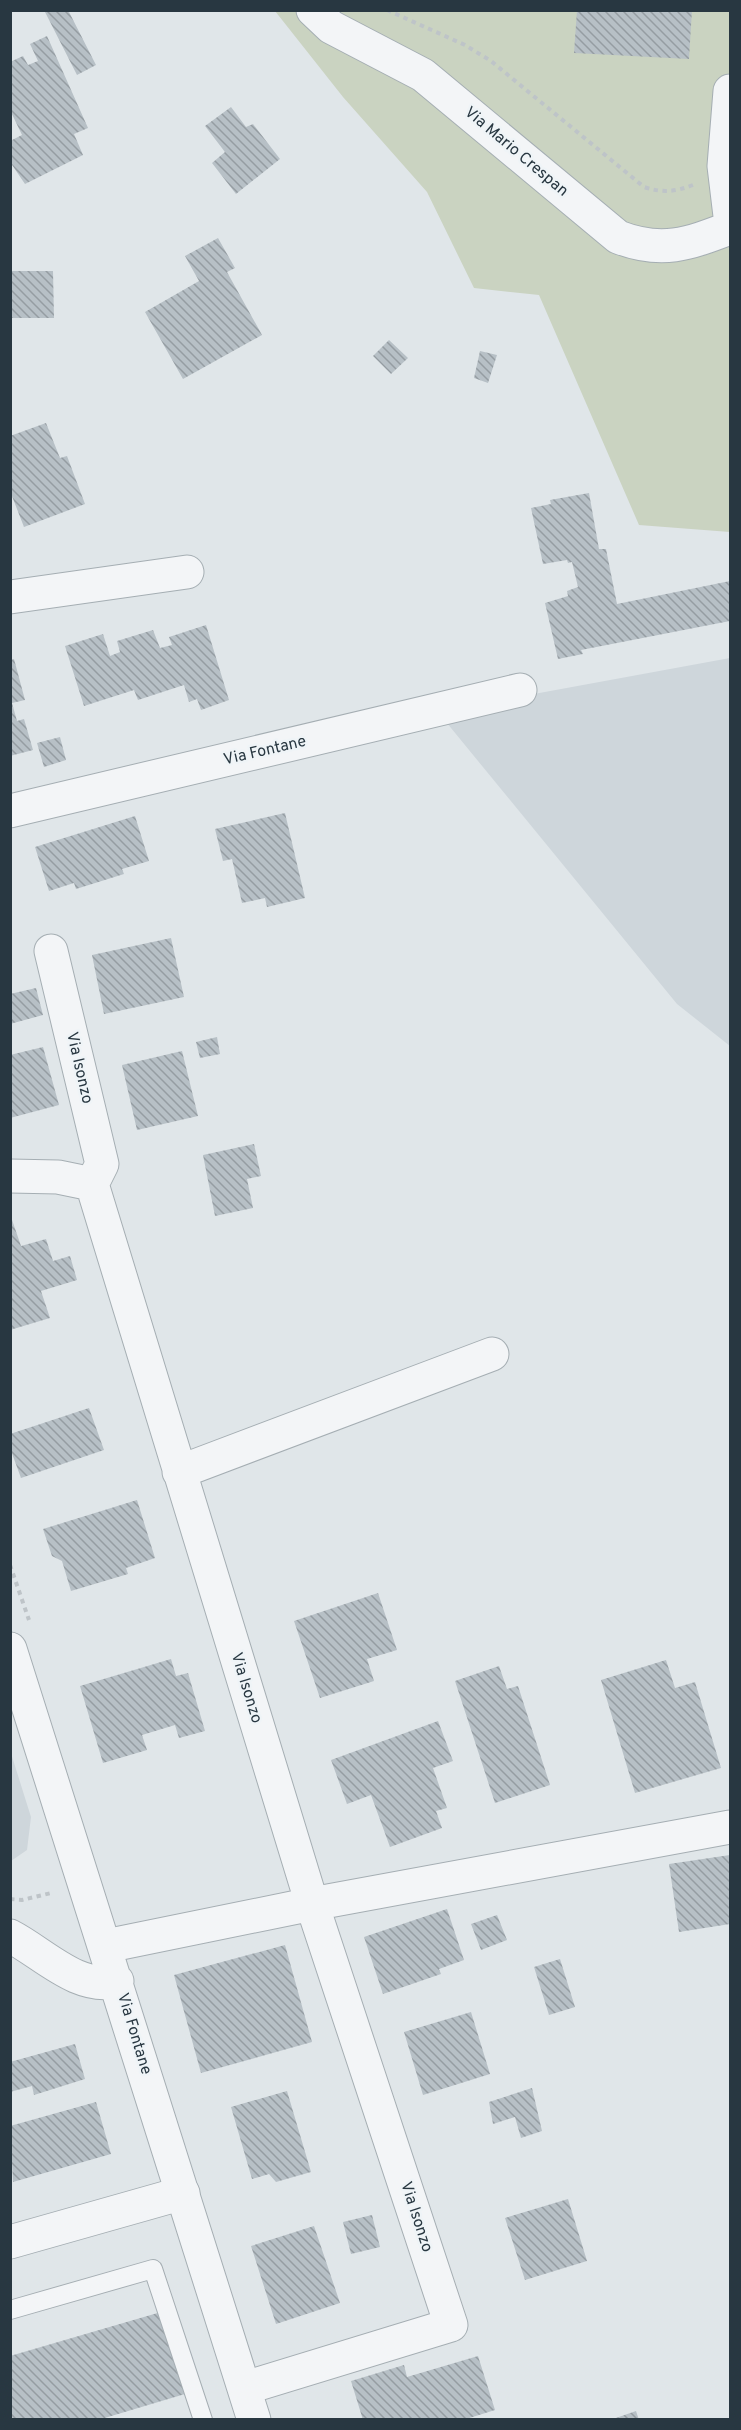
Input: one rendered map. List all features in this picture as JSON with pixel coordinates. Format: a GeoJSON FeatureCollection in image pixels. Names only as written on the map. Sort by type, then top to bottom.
{"type":"FeatureCollection","features":[{"type":"Feature","properties":{"kind":"street","name":"Via Mario Crespan"},"geometry":{"type":"LineString","coordinates":[[313,10],[331,27],[423,75],[618,237],[644,245],[671,247],[730,228]]}},
{"type":"Feature","properties":{"kind":"street"},"geometry":{"type":"LineString","coordinates":[[730,91],[724,166],[730,216]]}},
{"type":"Feature","properties":{"kind":"street"},"geometry":{"type":"LineString","coordinates":[[10,597],[187,572]]}},
{"type":"Feature","properties":{"kind":"street","name":"Via Fontane"},"geometry":{"type":"LineString","coordinates":[[10,811],[520,690]]}},
{"type":"Feature","properties":{"kind":"street","name":"Via Isonzo"},"geometry":{"type":"LineString","coordinates":[[51,951],[102,1164],[92,1184],[312,1904],[451,2325],[245,2388]]}},
{"type":"Feature","properties":{"kind":"street"},"geometry":{"type":"LineString","coordinates":[[10,1176],[58,1177],[92,1184]]}},
{"type":"Feature","properties":{"kind":"street"},"geometry":{"type":"LineString","coordinates":[[179,1472],[492,1354]]}},
{"type":"Feature","properties":{"kind":"street","name":"Via Fontane"},"geometry":{"type":"LineString","coordinates":[[10,1649],[106,1946],[254,2420]]}},
{"type":"Feature","properties":{"kind":"street"},"geometry":{"type":"LineString","coordinates":[[106,1946],[312,1904],[730,1827]]}},
{"type":"Feature","properties":{"kind":"street"},"geometry":{"type":"LineString","coordinates":[[10,1936],[85,1980],[100,1984],[117,1982]]}},
{"type":"Feature","properties":{"kind":"street"},"geometry":{"type":"LineString","coordinates":[[10,2242],[183,2193]]}},
{"type":"Feature","properties":{"kind":"lane"},"geometry":{"type":"LineString","coordinates":[[10,2310],[153,2269],[203,2420]]}},
{"type":"Feature","properties":{"kind":"path"},"geometry":{"type":"LineString","coordinates":[[387,10],[465,45],[491,61],[644,187],[658,192],[674,191],[700,183]]}},
{"type":"Feature","properties":{"kind":"path"},"geometry":{"type":"LineString","coordinates":[[10,1899],[22,1900],[49,1893]]}},
{"type":"Feature","properties":{"kind":"shaded area"},"geometry":{"type":"Polygon","coordinates":[[[730,658],[730,1046],[677,1004],[442,717],[523,696],[730,658]]]}},
{"type":"Feature","properties":{"kind":"shaded area"},"geometry":{"type":"Polygon","coordinates":[[[10,1750],[31,1817],[27,1850],[11,1861],[10,1750]]]}},
{"type":"Feature","properties":{"kind":"green space"},"geometry":{"type":"Polygon","coordinates":[[[275,11],[730,11],[730,532],[639,525],[539,295],[474,288],[427,192],[343,97],[275,11]]]}},
{"type":"Feature","properties":{"kind":"building"},"geometry":{"type":"Polygon","coordinates":[[[44,10],[68,10],[96,65],[77,75],[44,10]]]}},
{"type":"Feature","properties":{"kind":"building"},"geometry":{"type":"Polygon","coordinates":[[[577,10],[692,10],[689,59],[574,53],[577,10]]]}},
{"type":"Feature","properties":{"kind":"building"},"geometry":{"type":"Polygon","coordinates":[[[47,36],[88,128],[74,134],[83,155],[25,184],[10,162],[10,141],[22,135],[10,110],[10,62],[23,56],[28,65],[38,61],[30,44],[47,36]]]}},
{"type":"Feature","properties":{"kind":"building"},"geometry":{"type":"Polygon","coordinates":[[[231,107],[246,127],[253,124],[280,159],[236,194],[212,163],[225,152],[205,126],[231,107]]]}},
{"type":"Feature","properties":{"kind":"building"},"geometry":{"type":"Polygon","coordinates":[[[218,238],[235,268],[227,272],[262,335],[183,379],[145,312],[199,281],[185,256],[218,238]]]}},
{"type":"Feature","properties":{"kind":"building"},"geometry":{"type":"Polygon","coordinates":[[[10,271],[53,271],[54,318],[10,318],[10,271]]]}},
{"type":"Feature","properties":{"kind":"building"},"geometry":{"type":"Polygon","coordinates":[[[389,340],[408,358],[391,374],[373,356],[389,340]]]}},
{"type":"Feature","properties":{"kind":"building"},"geometry":{"type":"Polygon","coordinates":[[[480,351],[497,355],[488,383],[474,378],[480,351]]]}},
{"type":"Feature","properties":{"kind":"building"},"geometry":{"type":"Polygon","coordinates":[[[46,423],[60,458],[67,456],[85,504],[24,527],[10,491],[10,436],[46,423]]]}},
{"type":"Feature","properties":{"kind":"building"},"geometry":{"type":"Polygon","coordinates":[[[589,493],[599,549],[606,549],[617,604],[730,581],[730,621],[581,650],[583,654],[558,659],[545,603],[568,596],[567,591],[578,587],[572,562],[568,563],[567,560],[543,564],[531,508],[551,504],[550,500],[589,493]]]}},
{"type":"Feature","properties":{"kind":"building"},"geometry":{"type":"Polygon","coordinates":[[[206,625],[229,700],[201,710],[197,699],[189,702],[184,685],[138,700],[134,690],[84,706],[65,646],[103,634],[110,656],[120,652],[117,641],[153,630],[160,648],[172,645],[169,637],[206,625]]]}},
{"type":"Feature","properties":{"kind":"building"},"geometry":{"type":"Polygon","coordinates":[[[14,659],[25,700],[12,703],[17,721],[24,719],[33,750],[10,756],[10,660],[14,659]]]}},
{"type":"Feature","properties":{"kind":"building"},"geometry":{"type":"Polygon","coordinates":[[[60,737],[66,760],[44,767],[37,743],[60,737]]]}},
{"type":"Feature","properties":{"kind":"building"},"geometry":{"type":"Polygon","coordinates":[[[285,813],[305,898],[267,907],[265,898],[242,903],[232,859],[223,861],[215,829],[285,813]]]}},
{"type":"Feature","properties":{"kind":"building"},"geometry":{"type":"Polygon","coordinates":[[[135,816],[149,861],[122,869],[124,874],[76,889],[74,883],[49,891],[35,847],[135,816]]]}},
{"type":"Feature","properties":{"kind":"building"},"geometry":{"type":"Polygon","coordinates":[[[171,938],[184,997],[104,1014],[92,955],[171,938]]]}},
{"type":"Feature","properties":{"kind":"building"},"geometry":{"type":"Polygon","coordinates":[[[36,988],[43,1015],[10,1024],[10,994],[36,988]]]}},
{"type":"Feature","properties":{"kind":"building"},"geometry":{"type":"Polygon","coordinates":[[[217,1037],[220,1054],[200,1058],[196,1042],[217,1037]]]}},
{"type":"Feature","properties":{"kind":"building"},"geometry":{"type":"Polygon","coordinates":[[[43,1047],[59,1105],[10,1118],[10,1055],[43,1047]]]}},
{"type":"Feature","properties":{"kind":"building"},"geometry":{"type":"Polygon","coordinates":[[[182,1051],[198,1116],[137,1130],[122,1065],[182,1051]]]}},
{"type":"Feature","properties":{"kind":"building"},"geometry":{"type":"Polygon","coordinates":[[[254,1144],[261,1176],[247,1179],[253,1208],[215,1216],[203,1155],[254,1144]]]}},
{"type":"Feature","properties":{"kind":"building"},"geometry":{"type":"Polygon","coordinates":[[[10,1214],[21,1246],[46,1239],[53,1261],[70,1256],[77,1280],[41,1291],[50,1318],[10,1330],[10,1214]]]}},
{"type":"Feature","properties":{"kind":"building"},"geometry":{"type":"Polygon","coordinates":[[[89,1408],[104,1450],[21,1478],[10,1448],[10,1434],[89,1408]]]}},
{"type":"Feature","properties":{"kind":"building"},"geometry":{"type":"Polygon","coordinates":[[[137,1500],[155,1558],[126,1568],[128,1574],[71,1591],[62,1561],[52,1556],[43,1529],[137,1500]]]}},
{"type":"Feature","properties":{"kind":"building"},"geometry":{"type":"Polygon","coordinates":[[[378,1593],[397,1650],[367,1659],[374,1681],[320,1698],[294,1621],[378,1593]]]}},
{"type":"Feature","properties":{"kind":"building"},"geometry":{"type":"Polygon","coordinates":[[[171,1659],[176,1676],[188,1673],[205,1731],[179,1738],[175,1725],[142,1735],[147,1750],[103,1763],[80,1686],[171,1659]]]}},
{"type":"Feature","properties":{"kind":"building"},"geometry":{"type":"Polygon","coordinates":[[[666,1660],[675,1688],[695,1682],[721,1768],[635,1793],[601,1680],[666,1660]]]}},
{"type":"Feature","properties":{"kind":"building"},"geometry":{"type":"Polygon","coordinates":[[[499,1666],[507,1689],[518,1686],[550,1785],[495,1803],[455,1681],[499,1666]]]}},
{"type":"Feature","properties":{"kind":"building"},"geometry":{"type":"Polygon","coordinates":[[[438,1721],[453,1761],[433,1768],[447,1808],[436,1811],[442,1828],[390,1847],[371,1795],[347,1804],[331,1760],[438,1721]]]}},
{"type":"Feature","properties":{"kind":"building"},"geometry":{"type":"Polygon","coordinates":[[[730,1855],[730,1924],[679,1932],[669,1864],[730,1855]]]}},
{"type":"Feature","properties":{"kind":"building"},"geometry":{"type":"Polygon","coordinates":[[[447,1909],[464,1960],[439,1969],[441,1974],[383,1994],[364,1937],[447,1909]]]}},
{"type":"Feature","properties":{"kind":"building"},"geometry":{"type":"Polygon","coordinates":[[[497,1915],[507,1940],[481,1950],[471,1924],[497,1915]]]}},
{"type":"Feature","properties":{"kind":"building"},"geometry":{"type":"Polygon","coordinates":[[[285,1945],[312,2042],[201,2073],[174,1975],[285,1945]]]}},
{"type":"Feature","properties":{"kind":"building"},"geometry":{"type":"Polygon","coordinates":[[[560,1959],[575,2007],[549,2015],[534,1967],[560,1959]]]}},
{"type":"Feature","properties":{"kind":"building"},"geometry":{"type":"Polygon","coordinates":[[[471,2012],[490,2074],[423,2095],[404,2032],[471,2012]]]}},
{"type":"Feature","properties":{"kind":"building"},"geometry":{"type":"Polygon","coordinates":[[[75,2044],[85,2079],[34,2095],[32,2086],[10,2092],[10,2062],[75,2044]]]}},
{"type":"Feature","properties":{"kind":"building"},"geometry":{"type":"Polygon","coordinates":[[[532,2088],[542,2131],[521,2138],[515,2117],[493,2124],[489,2102],[532,2088]]]}},
{"type":"Feature","properties":{"kind":"building"},"geometry":{"type":"Polygon","coordinates":[[[287,2091],[311,2172],[276,2182],[269,2174],[252,2179],[231,2107],[287,2091]]]}},
{"type":"Feature","properties":{"kind":"building"},"geometry":{"type":"Polygon","coordinates":[[[96,2102],[111,2154],[13,2182],[10,2126],[96,2102]]]}},
{"type":"Feature","properties":{"kind":"building"},"geometry":{"type":"Polygon","coordinates":[[[568,2199],[587,2261],[525,2280],[505,2218],[568,2199]]]}},
{"type":"Feature","properties":{"kind":"building"},"geometry":{"type":"Polygon","coordinates":[[[372,2215],[380,2247],[351,2254],[343,2222],[372,2215]]]}},
{"type":"Feature","properties":{"kind":"building"},"geometry":{"type":"Polygon","coordinates":[[[314,2226],[340,2303],[276,2324],[251,2246],[314,2226]]]}},
{"type":"Feature","properties":{"kind":"building"},"geometry":{"type":"Polygon","coordinates":[[[161,2312],[185,2394],[98,2420],[10,2420],[10,2356],[161,2312]]]}},
{"type":"Feature","properties":{"kind":"building"},"geometry":{"type":"Polygon","coordinates":[[[478,2356],[495,2410],[463,2420],[363,2420],[351,2381],[404,2365],[407,2377],[478,2356]]]}},
{"type":"Feature","properties":{"kind":"building"},"geometry":{"type":"Polygon","coordinates":[[[636,2411],[639,2420],[613,2420],[613,2419],[636,2411]]]}}]}
